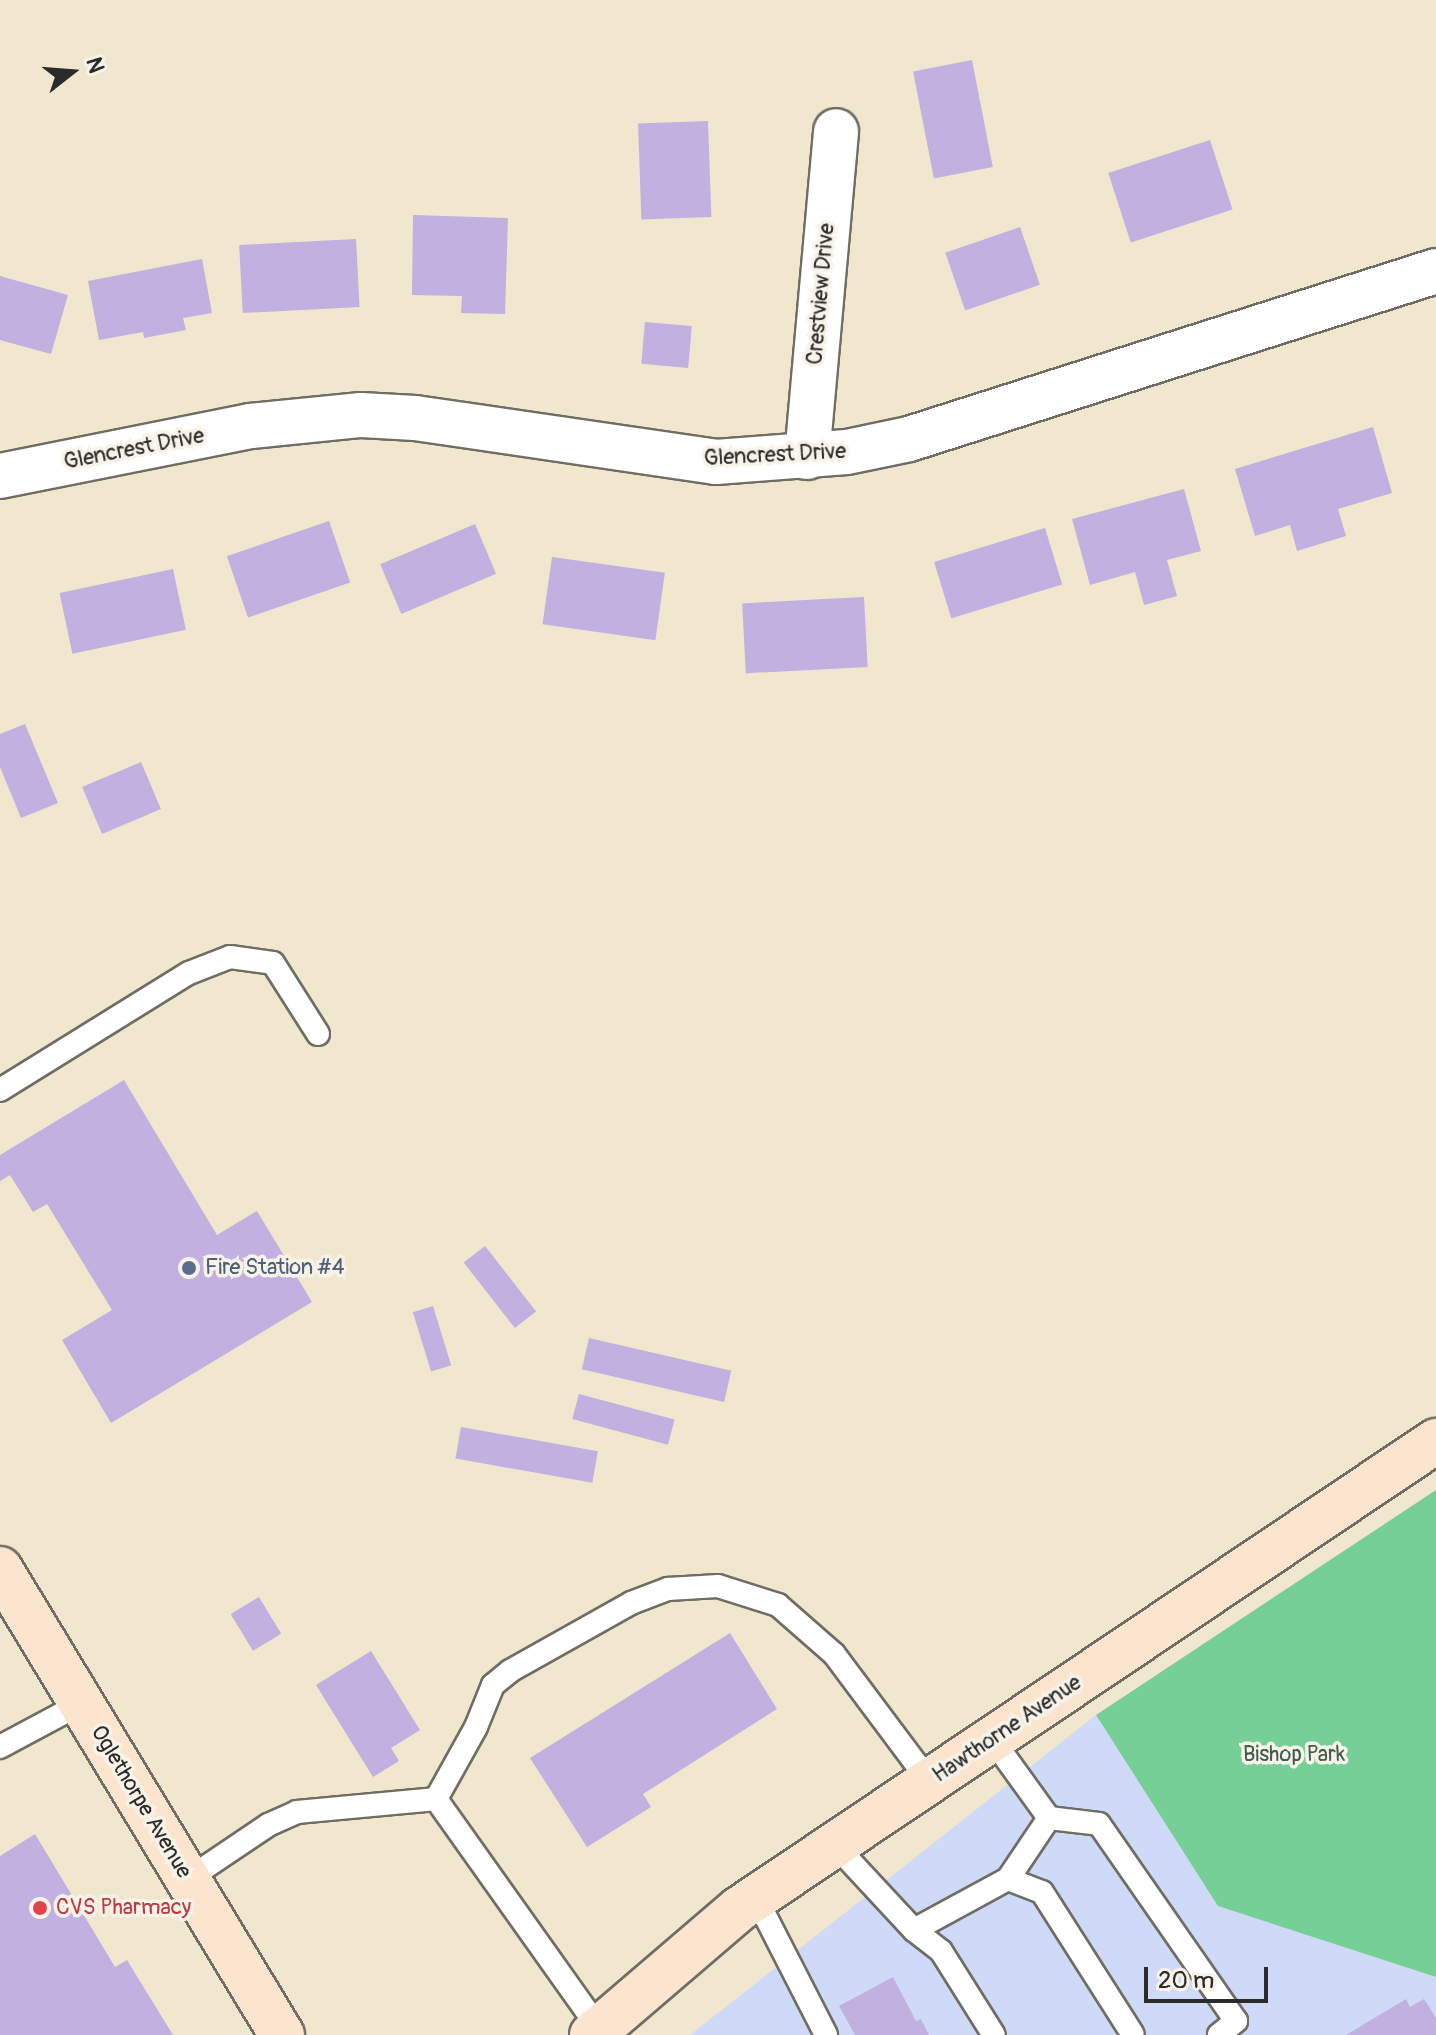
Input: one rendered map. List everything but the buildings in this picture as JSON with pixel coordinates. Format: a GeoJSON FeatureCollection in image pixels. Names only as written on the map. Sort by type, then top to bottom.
{"type":"FeatureCollection","features":[{"type":"Feature","properties":{"kind":"main road","name":"Hawthorne Avenue"},"geometry":{"type":"LineString","coordinates":[[595,2032],[756,1898],[1436,1441]]}},
{"type":"Feature","properties":{"kind":"main road","name":"Oglethorpe Avenue"},"geometry":{"type":"LineString","coordinates":[[0,1569],[11,1612],[82,1703],[282,2035]]}},
{"type":"Feature","properties":{"kind":"street","name":"Crestview Drive"},"geometry":{"type":"LineString","coordinates":[[807,457],[836,131]]}},
{"type":"Feature","properties":{"kind":"street","name":"Glencrest Drive"},"geometry":{"type":"LineString","coordinates":[[0,476],[251,426],[361,415],[415,418],[665,457],[716,462],[807,457],[909,439],[1436,271]]}},
{"type":"Feature","properties":{"kind":"lane"},"geometry":{"type":"LineString","coordinates":[[0,1090],[189,973],[230,957],[273,963],[318,1034]]}},
{"type":"Feature","properties":{"kind":"lane"},"geometry":{"type":"LineString","coordinates":[[436,1799],[476,1727],[493,1685],[510,1671],[631,1603],[668,1589],[718,1586],[778,1605],[834,1654],[929,1781]]}},
{"type":"Feature","properties":{"kind":"lane"},"geometry":{"type":"LineString","coordinates":[[0,1747],[82,1703]]}},
{"type":"Feature","properties":{"kind":"lane"},"geometry":{"type":"LineString","coordinates":[[992,1739],[1049,1818],[1099,1824],[1228,2028]]}},
{"type":"Feature","properties":{"kind":"lane"},"geometry":{"type":"LineString","coordinates":[[188,1879],[268,1825],[297,1812],[436,1799]]}},
{"type":"Feature","properties":{"kind":"lane"},"geometry":{"type":"LineString","coordinates":[[436,1799],[595,2032]]}},
{"type":"Feature","properties":{"kind":"lane"},"geometry":{"type":"LineString","coordinates":[[914,1930],[1008,1879],[1049,1818]]}},
{"type":"Feature","properties":{"kind":"lane"},"geometry":{"type":"LineString","coordinates":[[835,1845],[914,1930],[941,1951],[994,2035]]}},
{"type":"Feature","properties":{"kind":"lane"},"geometry":{"type":"LineString","coordinates":[[1008,1879],[1042,1892],[1133,2035]]}},
{"type":"Feature","properties":{"kind":"lane"},"geometry":{"type":"LineString","coordinates":[[756,1898],[826,2035]]}},
{"type":"Feature","properties":{"kind":"shaded area"},"geometry":{"type":"Polygon","coordinates":[[[1096,1715],[1218,1905],[1436,1977],[1436,2035],[690,2035],[1096,1715]]]}},
{"type":"Feature","properties":{"kind":"green space","name":"Bishop Park"},"geometry":{"type":"Polygon","coordinates":[[[1436,1490],[1436,1977],[1218,1906],[1096,1715],[1436,1490]]]}},
{"type":"Feature","properties":{"kind":"place","name":"Fire Station #4"},"geometry":{"type":"Point","coordinates":[189,1268]}},
{"type":"Feature","properties":{"kind":"place","name":"CVS Pharmacy"},"geometry":{"type":"Point","coordinates":[40,1908]}}]}
